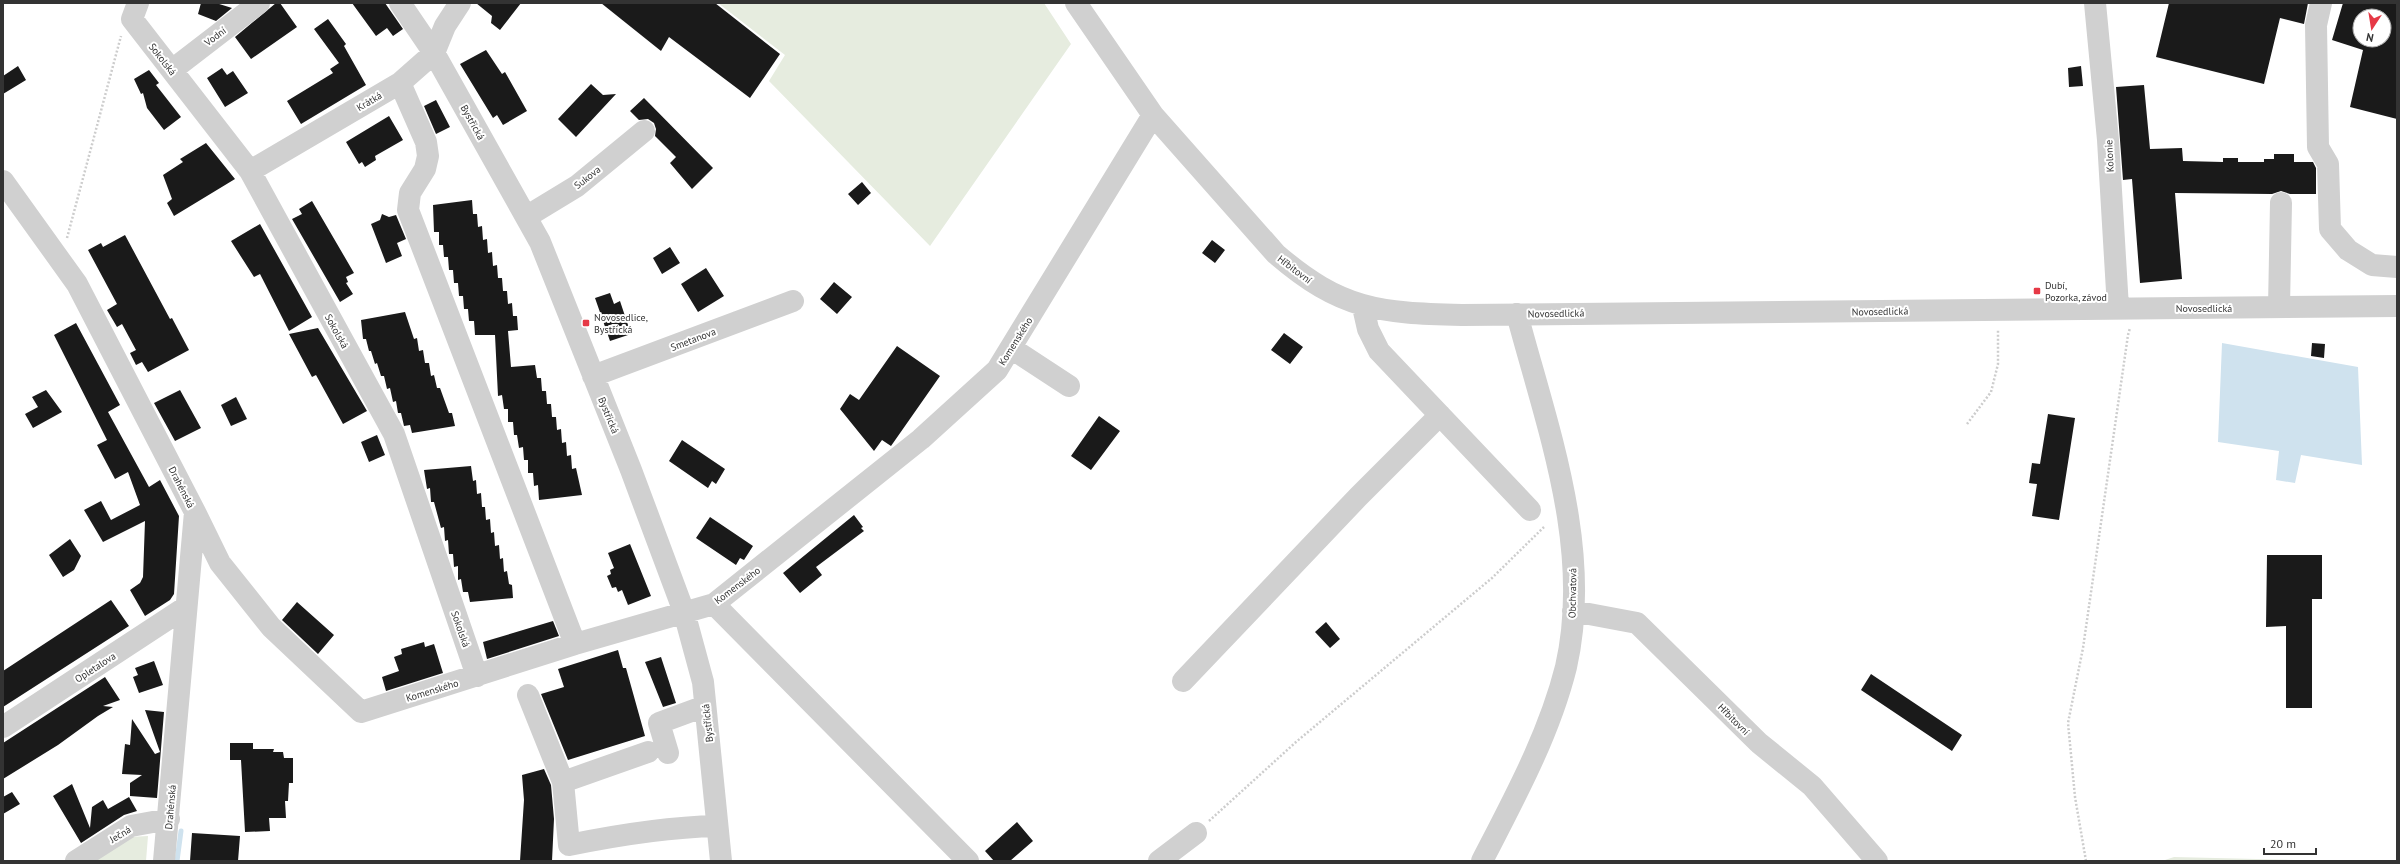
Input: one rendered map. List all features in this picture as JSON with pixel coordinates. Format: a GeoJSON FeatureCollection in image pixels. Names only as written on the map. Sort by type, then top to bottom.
{"type":"FeatureCollection","features":[{"type":"Feature","properties":{"kind":"street","name":"Vodní"},"geometry":{"type":"LineString","coordinates":[[172,70],[260,3]]}},
{"type":"Feature","properties":{"kind":"street","name":"Bystřická"},"geometry":{"type":"LineString","coordinates":[[400,3],[434,53],[540,242],[631,470],[684,612],[703,682],[721,861]]}},
{"type":"Feature","properties":{"kind":"street","name":"Krátká"},"geometry":{"type":"LineString","coordinates":[[250,172],[400,83],[434,53],[445,26],[460,3]]}},
{"type":"Feature","properties":{"kind":"street","name":"Hřbitovní"},"geometry":{"type":"LineString","coordinates":[[1076,3],[1153,115],[1276,254],[1298,274],[1332,294],[1363,307]]}},
{"type":"Feature","properties":{"kind":"street","name":"Kolonie"},"geometry":{"type":"LineString","coordinates":[[2095,3],[2108,140],[2128,308]]}},
{"type":"Feature","properties":{"kind":"street"},"geometry":{"type":"LineString","coordinates":[[2321,3],[2316,25],[2318,147],[2328,164],[2330,229],[2348,250],[2372,265],[2397,267]]}},
{"type":"Feature","properties":{"kind":"street","name":"Sokolská"},"geometry":{"type":"LineString","coordinates":[[135,11],[172,70],[250,172],[394,434],[477,676]]}},
{"type":"Feature","properties":{"kind":"street"},"geometry":{"type":"LineString","coordinates":[[400,83],[426,142],[428,156],[425,169],[410,192],[408,210],[575,644]]}},
{"type":"Feature","properties":{"kind":"street","name":"Komenského"},"geometry":{"type":"LineString","coordinates":[[195,512],[220,563],[271,627],[361,712],[575,644],[714,604],[921,439],[997,370],[1153,115]]}},
{"type":"Feature","properties":{"kind":"street","name":"Sukova"},"geometry":{"type":"LineString","coordinates":[[526,217],[577,186],[644,131]]}},
{"type":"Feature","properties":{"kind":"street","name":"Drahénská"},"geometry":{"type":"LineString","coordinates":[[3,181],[77,284],[195,512],[169,819],[164,861]]}},
{"type":"Feature","properties":{"kind":"street"},"geometry":{"type":"LineString","coordinates":[[2279,307],[2281,203]]}},
{"type":"Feature","properties":{"kind":"street","name":"Smetanova"},"geometry":{"type":"LineString","coordinates":[[593,376],[793,301]]}},
{"type":"Feature","properties":{"kind":"street","name":"Novosedlická"},"geometry":{"type":"LineString","coordinates":[[1363,307],[1407,314],[1517,314],[2397,306]]}},
{"type":"Feature","properties":{"kind":"street"},"geometry":{"type":"LineString","coordinates":[[1363,307],[1368,329],[1379,351],[1530,510]]}},
{"type":"Feature","properties":{"kind":"street","name":"Obchvatová"},"geometry":{"type":"LineString","coordinates":[[1482,861],[1526,775],[1549,718],[1566,666],[1573,611],[1572,544],[1565,496],[1517,314]]}},
{"type":"Feature","properties":{"kind":"street"},"geometry":{"type":"LineString","coordinates":[[1010,348],[1069,386]]}},
{"type":"Feature","properties":{"kind":"street"},"geometry":{"type":"LineString","coordinates":[[1183,681],[1358,496],[1440,415]]}},
{"type":"Feature","properties":{"kind":"street"},"geometry":{"type":"LineString","coordinates":[[714,604],[968,861]]}},
{"type":"Feature","properties":{"kind":"street","name":"Opletalova"},"geometry":{"type":"LineString","coordinates":[[3,727],[186,607]]}},
{"type":"Feature","properties":{"kind":"street","name":"Hřbitovní"},"geometry":{"type":"LineString","coordinates":[[1573,611],[1637,623],[1759,743],[1812,786],[1877,861]]}},
{"type":"Feature","properties":{"kind":"street"},"geometry":{"type":"LineString","coordinates":[[528,695],[563,782],[570,845],[615,836],[717,826]]}},
{"type":"Feature","properties":{"kind":"street"},"geometry":{"type":"LineString","coordinates":[[563,782],[658,753],[659,723],[706,706]]}},
{"type":"Feature","properties":{"kind":"street","name":"Ječná"},"geometry":{"type":"LineString","coordinates":[[76,861],[132,826],[169,819]]}},
{"type":"Feature","properties":{"kind":"street"},"geometry":{"type":"LineString","coordinates":[[1159,861],[1196,833]]}},
{"type":"Feature","properties":{"kind":"path"},"geometry":{"type":"LineString","coordinates":[[61,260],[119,39],[135,11]]}},
{"type":"Feature","properties":{"kind":"path"},"geometry":{"type":"LineString","coordinates":[[2086,861],[2075,797],[2068,724],[2083,648],[2128,335],[2128,308]]}},
{"type":"Feature","properties":{"kind":"path"},"geometry":{"type":"LineString","coordinates":[[1967,424],[1990,392],[1998,364],[1998,310]]}},
{"type":"Feature","properties":{"kind":"path"},"geometry":{"type":"LineString","coordinates":[[1196,833],[1296,742],[1492,578],[1544,527]]}},
{"type":"Feature","properties":{"kind":"shaded area"},"geometry":{"type":"Polygon","coordinates":[[[718,3],[1044,3],[1071,44],[930,246],[769,81],[785,55],[718,3]]]}},
{"type":"Feature","properties":{"kind":"shaded area"},"geometry":{"type":"Polygon","coordinates":[[[148,836],[146,861],[92,861],[129,837],[148,836]]]}},
{"type":"Feature","properties":{"kind":"shaded area"},"geometry":{"type":"Polygon","coordinates":[[[2174,857],[2335,861],[2162,861],[2174,857]]]}},
{"type":"Feature","properties":{"kind":"water"},"geometry":{"type":"Polygon","coordinates":[[[2222,343],[2358,367],[2362,465],[2301,455],[2295,483],[2276,480],[2279,451],[2218,442],[2222,343]]]}},
{"type":"Feature","properties":{"kind":"building"},"geometry":{"type":"Polygon","coordinates":[[[201,3],[216,3],[232,8],[216,21],[198,14],[201,3]]]}},
{"type":"Feature","properties":{"kind":"building"},"geometry":{"type":"Polygon","coordinates":[[[276,3],[280,3],[297,27],[251,59],[235,37],[276,3]]]}},
{"type":"Feature","properties":{"kind":"building"},"geometry":{"type":"Polygon","coordinates":[[[352,3],[385,3],[403,29],[393,36],[387,28],[376,36],[352,3]]]}},
{"type":"Feature","properties":{"kind":"building"},"geometry":{"type":"Polygon","coordinates":[[[476,3],[521,3],[500,30],[491,23],[492,16],[476,3]]]}},
{"type":"Feature","properties":{"kind":"building"},"geometry":{"type":"Polygon","coordinates":[[[601,3],[715,3],[780,54],[750,98],[669,37],[661,51],[601,3]]]}},
{"type":"Feature","properties":{"kind":"building"},"geometry":{"type":"Polygon","coordinates":[[[2169,3],[2308,3],[2304,24],[2280,18],[2264,84],[2156,57],[2169,3]]]}},
{"type":"Feature","properties":{"kind":"building"},"geometry":{"type":"Polygon","coordinates":[[[2343,3],[2397,3],[2397,119],[2350,107],[2363,50],[2357,48],[2392,48],[2392,8],[2352,8],[2352,46],[2332,40],[2343,3]]]}},
{"type":"Feature","properties":{"kind":"building"},"geometry":{"type":"Polygon","coordinates":[[[328,19],[346,44],[344,46],[366,85],[301,124],[287,101],[333,73],[330,69],[339,63],[314,29],[328,19]]]}},
{"type":"Feature","properties":{"kind":"building"},"geometry":{"type":"Polygon","coordinates":[[[486,50],[502,74],[505,72],[527,111],[503,125],[497,115],[493,118],[460,64],[486,50]]]}},
{"type":"Feature","properties":{"kind":"building"},"geometry":{"type":"Polygon","coordinates":[[[18,66],[26,80],[3,94],[3,76],[18,66]]]}},
{"type":"Feature","properties":{"kind":"building"},"geometry":{"type":"Polygon","coordinates":[[[2081,66],[2083,86],[2069,87],[2068,68],[2081,66]]]}},
{"type":"Feature","properties":{"kind":"building"},"geometry":{"type":"Polygon","coordinates":[[[222,68],[227,75],[233,71],[248,93],[225,107],[207,78],[222,68]]]}},
{"type":"Feature","properties":{"kind":"building"},"geometry":{"type":"Polygon","coordinates":[[[149,70],[159,83],[156,85],[181,117],[164,130],[147,108],[143,93],[141,94],[134,79],[149,70]]]}},
{"type":"Feature","properties":{"kind":"building"},"geometry":{"type":"Polygon","coordinates":[[[591,84],[603,95],[616,94],[576,137],[558,119],[591,84]]]}},
{"type":"Feature","properties":{"kind":"building"},"geometry":{"type":"Polygon","coordinates":[[[2144,85],[2150,149],[2182,148],[2183,161],[2223,162],[2223,158],[2238,158],[2238,162],[2264,162],[2264,159],[2274,159],[2274,154],[2294,154],[2294,162],[2313,162],[2316,168],[2316,194],[2290,194],[2281,191],[2272,194],[2175,193],[2182,279],[2140,283],[2132,179],[2123,180],[2116,87],[2144,85]]]}},
{"type":"Feature","properties":{"kind":"building"},"geometry":{"type":"Polygon","coordinates":[[[644,98],[713,168],[692,189],[670,163],[676,157],[655,136],[656,129],[654,123],[648,119],[639,120],[630,111],[644,98]]]}},
{"type":"Feature","properties":{"kind":"building"},"geometry":{"type":"Polygon","coordinates":[[[436,100],[450,127],[436,134],[424,106],[436,100]]]}},
{"type":"Feature","properties":{"kind":"building"},"geometry":{"type":"Polygon","coordinates":[[[389,116],[403,140],[375,156],[376,160],[365,167],[362,162],[359,164],[346,142],[389,116]]]}},
{"type":"Feature","properties":{"kind":"building"},"geometry":{"type":"Polygon","coordinates":[[[206,143],[235,179],[174,216],[167,203],[172,199],[163,175],[183,162],[180,159],[206,143]]]}},
{"type":"Feature","properties":{"kind":"building"},"geometry":{"type":"Polygon","coordinates":[[[862,182],[871,193],[858,205],[848,194],[862,182]]]}},
{"type":"Feature","properties":{"kind":"building"},"geometry":{"type":"Polygon","coordinates":[[[472,200],[473,214],[477,214],[478,227],[482,226],[483,240],[487,239],[488,253],[492,252],[493,266],[497,265],[498,278],[502,278],[503,291],[507,291],[508,304],[512,303],[513,316],[517,316],[518,330],[508,331],[511,367],[535,365],[537,378],[541,378],[542,391],[546,391],[547,404],[551,404],[552,417],[556,417],[557,430],[561,429],[562,443],[566,442],[567,456],[571,455],[572,469],[576,468],[582,495],[539,500],[538,485],[534,486],[533,473],[528,473],[528,460],[524,460],[523,447],[519,448],[517,435],[514,435],[513,422],[508,422],[508,409],[504,409],[502,395],[498,396],[495,335],[475,335],[474,321],[469,321],[468,309],[464,309],[463,296],[459,296],[458,283],[454,283],[453,270],[449,270],[448,257],[444,257],[443,245],[439,245],[439,232],[434,232],[433,205],[472,200]]]}},
{"type":"Feature","properties":{"kind":"building"},"geometry":{"type":"Polygon","coordinates":[[[312,201],[354,273],[346,277],[348,282],[346,283],[353,294],[340,302],[292,219],[302,214],[299,209],[312,201]]]}},
{"type":"Feature","properties":{"kind":"building"},"geometry":{"type":"Polygon","coordinates":[[[382,214],[389,217],[396,215],[406,239],[397,243],[402,256],[386,263],[371,224],[380,220],[382,214]]]}},
{"type":"Feature","properties":{"kind":"building"},"geometry":{"type":"Polygon","coordinates":[[[260,224],[312,317],[289,331],[260,274],[254,277],[231,241],[260,224]]]}},
{"type":"Feature","properties":{"kind":"building"},"geometry":{"type":"Polygon","coordinates":[[[125,235],[170,319],[172,318],[189,350],[148,372],[142,362],[136,365],[130,353],[136,350],[122,324],[117,327],[107,310],[117,304],[88,250],[101,243],[103,247],[125,235]]]}},
{"type":"Feature","properties":{"kind":"building"},"geometry":{"type":"Polygon","coordinates":[[[1212,240],[1225,250],[1215,263],[1202,253],[1212,240]]]}},
{"type":"Feature","properties":{"kind":"building"},"geometry":{"type":"Polygon","coordinates":[[[670,247],[680,263],[662,274],[653,258],[670,247]]]}},
{"type":"Feature","properties":{"kind":"building"},"geometry":{"type":"Polygon","coordinates":[[[706,268],[724,296],[698,312],[681,284],[706,268]]]}},
{"type":"Feature","properties":{"kind":"building"},"geometry":{"type":"Polygon","coordinates":[[[834,282],[852,297],[837,314],[820,299],[834,282]]]}},
{"type":"Feature","properties":{"kind":"building"},"geometry":{"type":"Polygon","coordinates":[[[610,293],[614,304],[620,301],[631,334],[610,341],[595,298],[610,293]]]}},
{"type":"Feature","properties":{"kind":"building"},"geometry":{"type":"Polygon","coordinates":[[[405,312],[414,339],[417,338],[419,351],[423,350],[425,363],[429,363],[431,376],[434,375],[437,388],[440,388],[449,413],[452,413],[455,426],[412,433],[410,425],[404,426],[401,413],[398,413],[396,401],[393,402],[390,388],[387,389],[384,376],[381,376],[377,363],[375,364],[371,351],[369,351],[366,339],[363,339],[361,320],[405,312]]]}},
{"type":"Feature","properties":{"kind":"building"},"geometry":{"type":"Polygon","coordinates":[[[76,323],[120,405],[108,412],[149,487],[160,480],[179,516],[174,594],[170,600],[145,616],[130,590],[140,583],[143,577],[145,521],[103,542],[84,510],[101,501],[111,520],[140,505],[128,472],[115,479],[97,445],[107,440],[54,335],[76,323]]]}},
{"type":"Feature","properties":{"kind":"building"},"geometry":{"type":"Polygon","coordinates":[[[318,328],[367,411],[343,424],[316,375],[312,377],[289,334],[318,328]]]}},
{"type":"Feature","properties":{"kind":"building"},"geometry":{"type":"Polygon","coordinates":[[[1284,333],[1303,347],[1290,364],[1271,350],[1284,333]]]}},
{"type":"Feature","properties":{"kind":"building"},"geometry":{"type":"Polygon","coordinates":[[[2312,343],[2325,344],[2324,358],[2311,356],[2312,343]]]}},
{"type":"Feature","properties":{"kind":"building"},"geometry":{"type":"Polygon","coordinates":[[[897,346],[940,376],[891,446],[882,440],[874,451],[840,409],[850,394],[859,400],[897,346]]]}},
{"type":"Feature","properties":{"kind":"building"},"geometry":{"type":"Polygon","coordinates":[[[46,390],[62,412],[33,428],[25,414],[38,407],[32,397],[46,390]]]}},
{"type":"Feature","properties":{"kind":"building"},"geometry":{"type":"Polygon","coordinates":[[[180,390],[201,428],[175,441],[154,403],[180,390]]]}},
{"type":"Feature","properties":{"kind":"building"},"geometry":{"type":"Polygon","coordinates":[[[236,397],[247,419],[231,426],[221,405],[236,397]]]}},
{"type":"Feature","properties":{"kind":"building"},"geometry":{"type":"Polygon","coordinates":[[[2048,414],[2075,418],[2059,520],[2032,516],[2037,484],[2029,483],[2032,463],[2040,464],[2048,414]]]}},
{"type":"Feature","properties":{"kind":"building"},"geometry":{"type":"Polygon","coordinates":[[[1099,416],[1120,431],[1091,470],[1071,456],[1099,416]]]}},
{"type":"Feature","properties":{"kind":"building"},"geometry":{"type":"Polygon","coordinates":[[[377,435],[385,455],[369,462],[361,442],[377,435]]]}},
{"type":"Feature","properties":{"kind":"building"},"geometry":{"type":"Polygon","coordinates":[[[682,440],[725,469],[716,484],[712,481],[708,488],[669,461],[682,440]]]}},
{"type":"Feature","properties":{"kind":"building"},"geometry":{"type":"Polygon","coordinates":[[[471,466],[473,481],[476,480],[477,494],[481,493],[482,507],[485,507],[486,520],[490,519],[491,533],[494,532],[495,546],[499,545],[500,559],[503,558],[504,572],[507,571],[509,584],[512,585],[513,598],[470,602],[468,592],[463,592],[461,579],[458,580],[458,566],[454,567],[453,554],[449,554],[448,540],[445,541],[444,527],[441,528],[434,502],[431,502],[430,488],[427,489],[424,470],[471,466]]]}},
{"type":"Feature","properties":{"kind":"building"},"geometry":{"type":"Polygon","coordinates":[[[854,515],[863,527],[861,528],[864,531],[816,567],[822,575],[800,593],[783,573],[854,515]]]}},
{"type":"Feature","properties":{"kind":"building"},"geometry":{"type":"Polygon","coordinates":[[[710,517],[753,546],[744,560],[740,558],[736,565],[696,538],[710,517]]]}},
{"type":"Feature","properties":{"kind":"building"},"geometry":{"type":"Polygon","coordinates":[[[70,539],[81,556],[74,570],[63,577],[49,555],[70,539]]]}},
{"type":"Feature","properties":{"kind":"building"},"geometry":{"type":"Polygon","coordinates":[[[630,544],[651,596],[628,605],[622,590],[618,592],[616,587],[612,588],[607,576],[611,574],[610,570],[614,568],[608,553],[630,544]]]}},
{"type":"Feature","properties":{"kind":"building"},"geometry":{"type":"Polygon","coordinates":[[[2267,555],[2322,555],[2322,599],[2312,599],[2312,708],[2286,708],[2286,626],[2266,627],[2267,555]]]}},
{"type":"Feature","properties":{"kind":"building"},"geometry":{"type":"Polygon","coordinates":[[[111,600],[129,626],[3,707],[3,671],[111,600]]]}},
{"type":"Feature","properties":{"kind":"building"},"geometry":{"type":"Polygon","coordinates":[[[297,602],[334,635],[318,654],[282,620],[297,602]]]}},
{"type":"Feature","properties":{"kind":"building"},"geometry":{"type":"Polygon","coordinates":[[[553,621],[559,636],[487,659],[483,642],[553,621]]]}},
{"type":"Feature","properties":{"kind":"building"},"geometry":{"type":"Polygon","coordinates":[[[1326,622],[1340,639],[1330,648],[1315,632],[1326,622]]]}},
{"type":"Feature","properties":{"kind":"building"},"geometry":{"type":"Polygon","coordinates":[[[424,642],[425,647],[434,644],[443,673],[386,691],[382,677],[399,671],[394,657],[402,654],[401,649],[424,642]]]}},
{"type":"Feature","properties":{"kind":"building"},"geometry":{"type":"Polygon","coordinates":[[[618,650],[623,668],[626,668],[645,736],[568,760],[541,694],[564,687],[558,669],[618,650]]]}},
{"type":"Feature","properties":{"kind":"building"},"geometry":{"type":"Polygon","coordinates":[[[661,657],[676,703],[663,707],[645,662],[661,657]]]}},
{"type":"Feature","properties":{"kind":"building"},"geometry":{"type":"Polygon","coordinates":[[[154,661],[163,685],[139,693],[133,677],[138,675],[135,668],[154,661]]]}},
{"type":"Feature","properties":{"kind":"building"},"geometry":{"type":"Polygon","coordinates":[[[1871,674],[1962,735],[1952,751],[1861,690],[1871,674]]]}},
{"type":"Feature","properties":{"kind":"building"},"geometry":{"type":"Polygon","coordinates":[[[105,677],[120,700],[103,706],[113,707],[58,745],[3,779],[3,743],[105,677]]]}},
{"type":"Feature","properties":{"kind":"building"},"geometry":{"type":"Polygon","coordinates":[[[145,710],[164,712],[157,798],[130,796],[130,783],[142,775],[122,774],[125,744],[130,745],[132,719],[155,754],[160,752],[145,710]]]}},
{"type":"Feature","properties":{"kind":"building"},"geometry":{"type":"Polygon","coordinates":[[[230,743],[253,743],[253,749],[274,749],[273,752],[283,752],[284,758],[293,758],[293,783],[289,783],[288,801],[285,801],[286,818],[269,818],[270,831],[245,832],[241,760],[230,760],[230,743]]]}},
{"type":"Feature","properties":{"kind":"building"},"geometry":{"type":"Polygon","coordinates":[[[544,769],[551,785],[554,819],[552,861],[520,861],[524,800],[522,775],[544,769]]]}},
{"type":"Feature","properties":{"kind":"building"},"geometry":{"type":"Polygon","coordinates":[[[72,784],[90,828],[92,807],[103,800],[108,809],[129,797],[137,811],[124,815],[81,843],[53,796],[72,784]]]}},
{"type":"Feature","properties":{"kind":"building"},"geometry":{"type":"Polygon","coordinates":[[[12,792],[20,804],[3,814],[3,797],[12,792]]]}},
{"type":"Feature","properties":{"kind":"building"},"geometry":{"type":"Polygon","coordinates":[[[1017,822],[1033,841],[1010,861],[994,861],[985,851],[1017,822]]]}},
{"type":"Feature","properties":{"kind":"building"},"geometry":{"type":"Polygon","coordinates":[[[192,833],[240,836],[238,861],[190,861],[192,833]]]}},
{"type":"Feature","properties":{"kind":"waterway"},"geometry":{"type":"LineString","coordinates":[[177,861],[181,831]]}},
{"type":"Feature","properties":{"kind":"place","name":"Dubí, Pozorka, závod"},"geometry":{"type":"Point","coordinates":[2037,291]}},
{"type":"Feature","properties":{"kind":"place","name":"Novosedlice, Bystřická"},"geometry":{"type":"Point","coordinates":[586,323]}}]}
